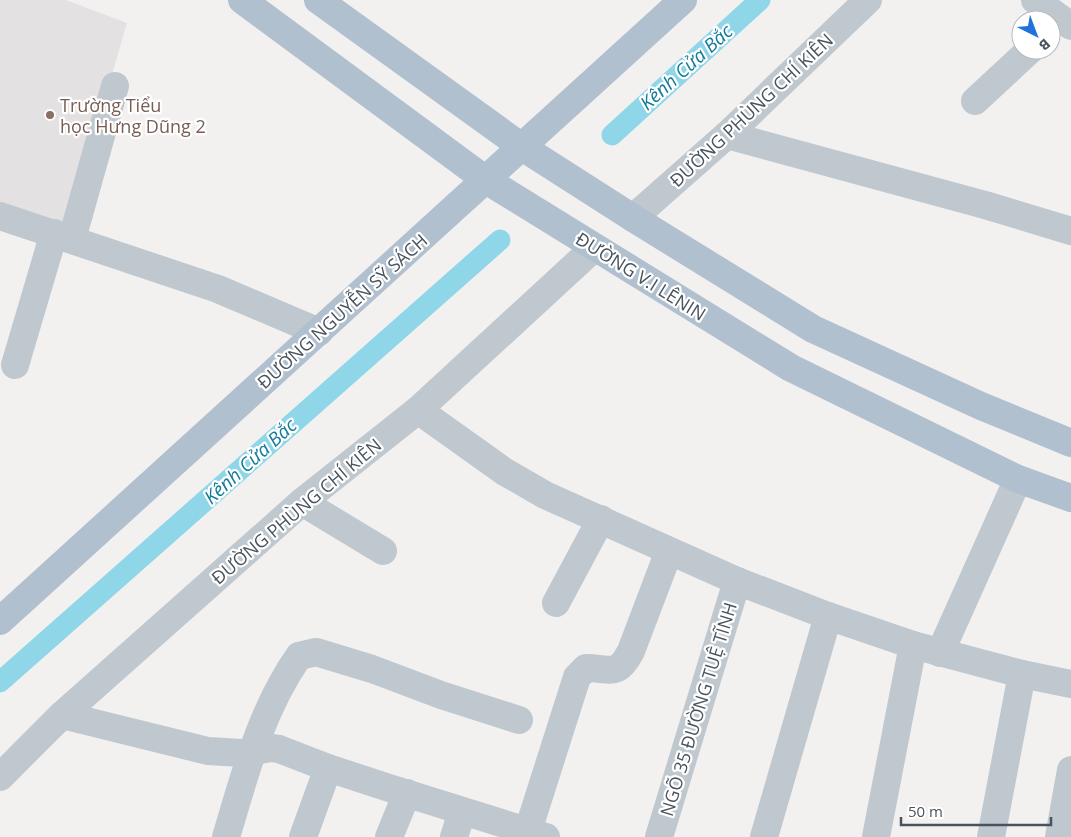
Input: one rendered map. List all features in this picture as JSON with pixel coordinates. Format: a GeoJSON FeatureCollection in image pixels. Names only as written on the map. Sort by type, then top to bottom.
{"type":"FeatureCollection","features":[{"type":"Feature","properties":{"kind":"main road","name":"ĐƯỜNG V.I LÊNIN"},"geometry":{"type":"LineString","coordinates":[[242,0],[486,180],[791,368],[1018,479],[1071,498]]}},
{"type":"Feature","properties":{"kind":"main road"},"geometry":{"type":"LineString","coordinates":[[318,0],[522,147],[813,329],[981,406],[1071,443]]}},
{"type":"Feature","properties":{"kind":"main road","name":"ĐƯỜNG NGUYỄN SỸ SÁCH"},"geometry":{"type":"LineString","coordinates":[[0,621],[683,0]]}},
{"type":"Feature","properties":{"kind":"street","name":"ĐƯỜNG PHÙNG CHÍ KIÊN"},"geometry":{"type":"LineString","coordinates":[[634,218],[727,135],[868,0]]}},
{"type":"Feature","properties":{"kind":"street"},"geometry":{"type":"LineString","coordinates":[[1035,0],[1064,22]]}},
{"type":"Feature","properties":{"kind":"street"},"geometry":{"type":"LineString","coordinates":[[975,101],[1019,60]]}},
{"type":"Feature","properties":{"kind":"street"},"geometry":{"type":"LineString","coordinates":[[15,365],[63,236],[115,86]]}},
{"type":"Feature","properties":{"kind":"street"},"geometry":{"type":"LineString","coordinates":[[727,135],[985,205],[1071,232]]}},
{"type":"Feature","properties":{"kind":"street"},"geometry":{"type":"LineString","coordinates":[[0,216],[218,289],[319,332]]}},
{"type":"Feature","properties":{"kind":"street","name":"ĐƯỜNG PHÙNG CHÍ KIÊN"},"geometry":{"type":"LineString","coordinates":[[0,776],[62,715],[302,502],[418,410],[594,248]]}},
{"type":"Feature","properties":{"kind":"street"},"geometry":{"type":"LineString","coordinates":[[418,410],[505,472],[545,495],[737,581],[828,616],[913,645],[1022,674],[1071,684]]}},
{"type":"Feature","properties":{"kind":"street"},"geometry":{"type":"LineString","coordinates":[[940,653],[1018,479]]}},
{"type":"Feature","properties":{"kind":"street"},"geometry":{"type":"LineString","coordinates":[[302,502],[383,551]]}},
{"type":"Feature","properties":{"kind":"street"},"geometry":{"type":"LineString","coordinates":[[556,603],[601,519]]}},
{"type":"Feature","properties":{"kind":"street"},"geometry":{"type":"LineString","coordinates":[[62,715],[208,751],[225,753],[253,752],[271,748],[279,749],[328,768],[407,793],[458,825],[533,835],[578,677],[586,668],[612,671],[624,664],[631,651],[669,551]]}},
{"type":"Feature","properties":{"kind":"street","name":"NGÕ 35 ĐƯỜNG TUỆ TĨNH"},"geometry":{"type":"LineString","coordinates":[[659,837],[737,581]]}},
{"type":"Feature","properties":{"kind":"street"},"geometry":{"type":"LineString","coordinates":[[764,837],[779,791],[828,616]]}},
{"type":"Feature","properties":{"kind":"street"},"geometry":{"type":"LineString","coordinates":[[876,837],[913,645]]}},
{"type":"Feature","properties":{"kind":"street"},"geometry":{"type":"LineString","coordinates":[[226,837],[262,724],[299,656],[316,652],[372,669],[424,689],[519,720]]}},
{"type":"Feature","properties":{"kind":"street"},"geometry":{"type":"LineString","coordinates":[[991,837],[1022,674]]}},
{"type":"Feature","properties":{"kind":"street"},"geometry":{"type":"LineString","coordinates":[[303,837],[328,768]]}},
{"type":"Feature","properties":{"kind":"street"},"geometry":{"type":"LineString","coordinates":[[1059,837],[1071,770]]}},
{"type":"Feature","properties":{"kind":"street"},"geometry":{"type":"LineString","coordinates":[[389,837],[407,793]]}},
{"type":"Feature","properties":{"kind":"shaded area","name":"Trường Tiểu học Hưng Dũng 2"},"geometry":{"type":"Polygon","coordinates":[[[0,0],[66,0],[127,23],[67,228],[0,207],[0,0]]]}},
{"type":"Feature","properties":{"kind":"waterway","name":"Kênh Cửa Bắc"},"geometry":{"type":"LineString","coordinates":[[612,135],[760,0]]}},
{"type":"Feature","properties":{"kind":"waterway","name":"Kênh Cửa Bắc"},"geometry":{"type":"LineString","coordinates":[[0,682],[500,240]]}},
{"type":"Feature","properties":{"kind":"place","name":"Trường Tiểu học Hưng Dũng 2"},"geometry":{"type":"Point","coordinates":[50,115]}}]}
